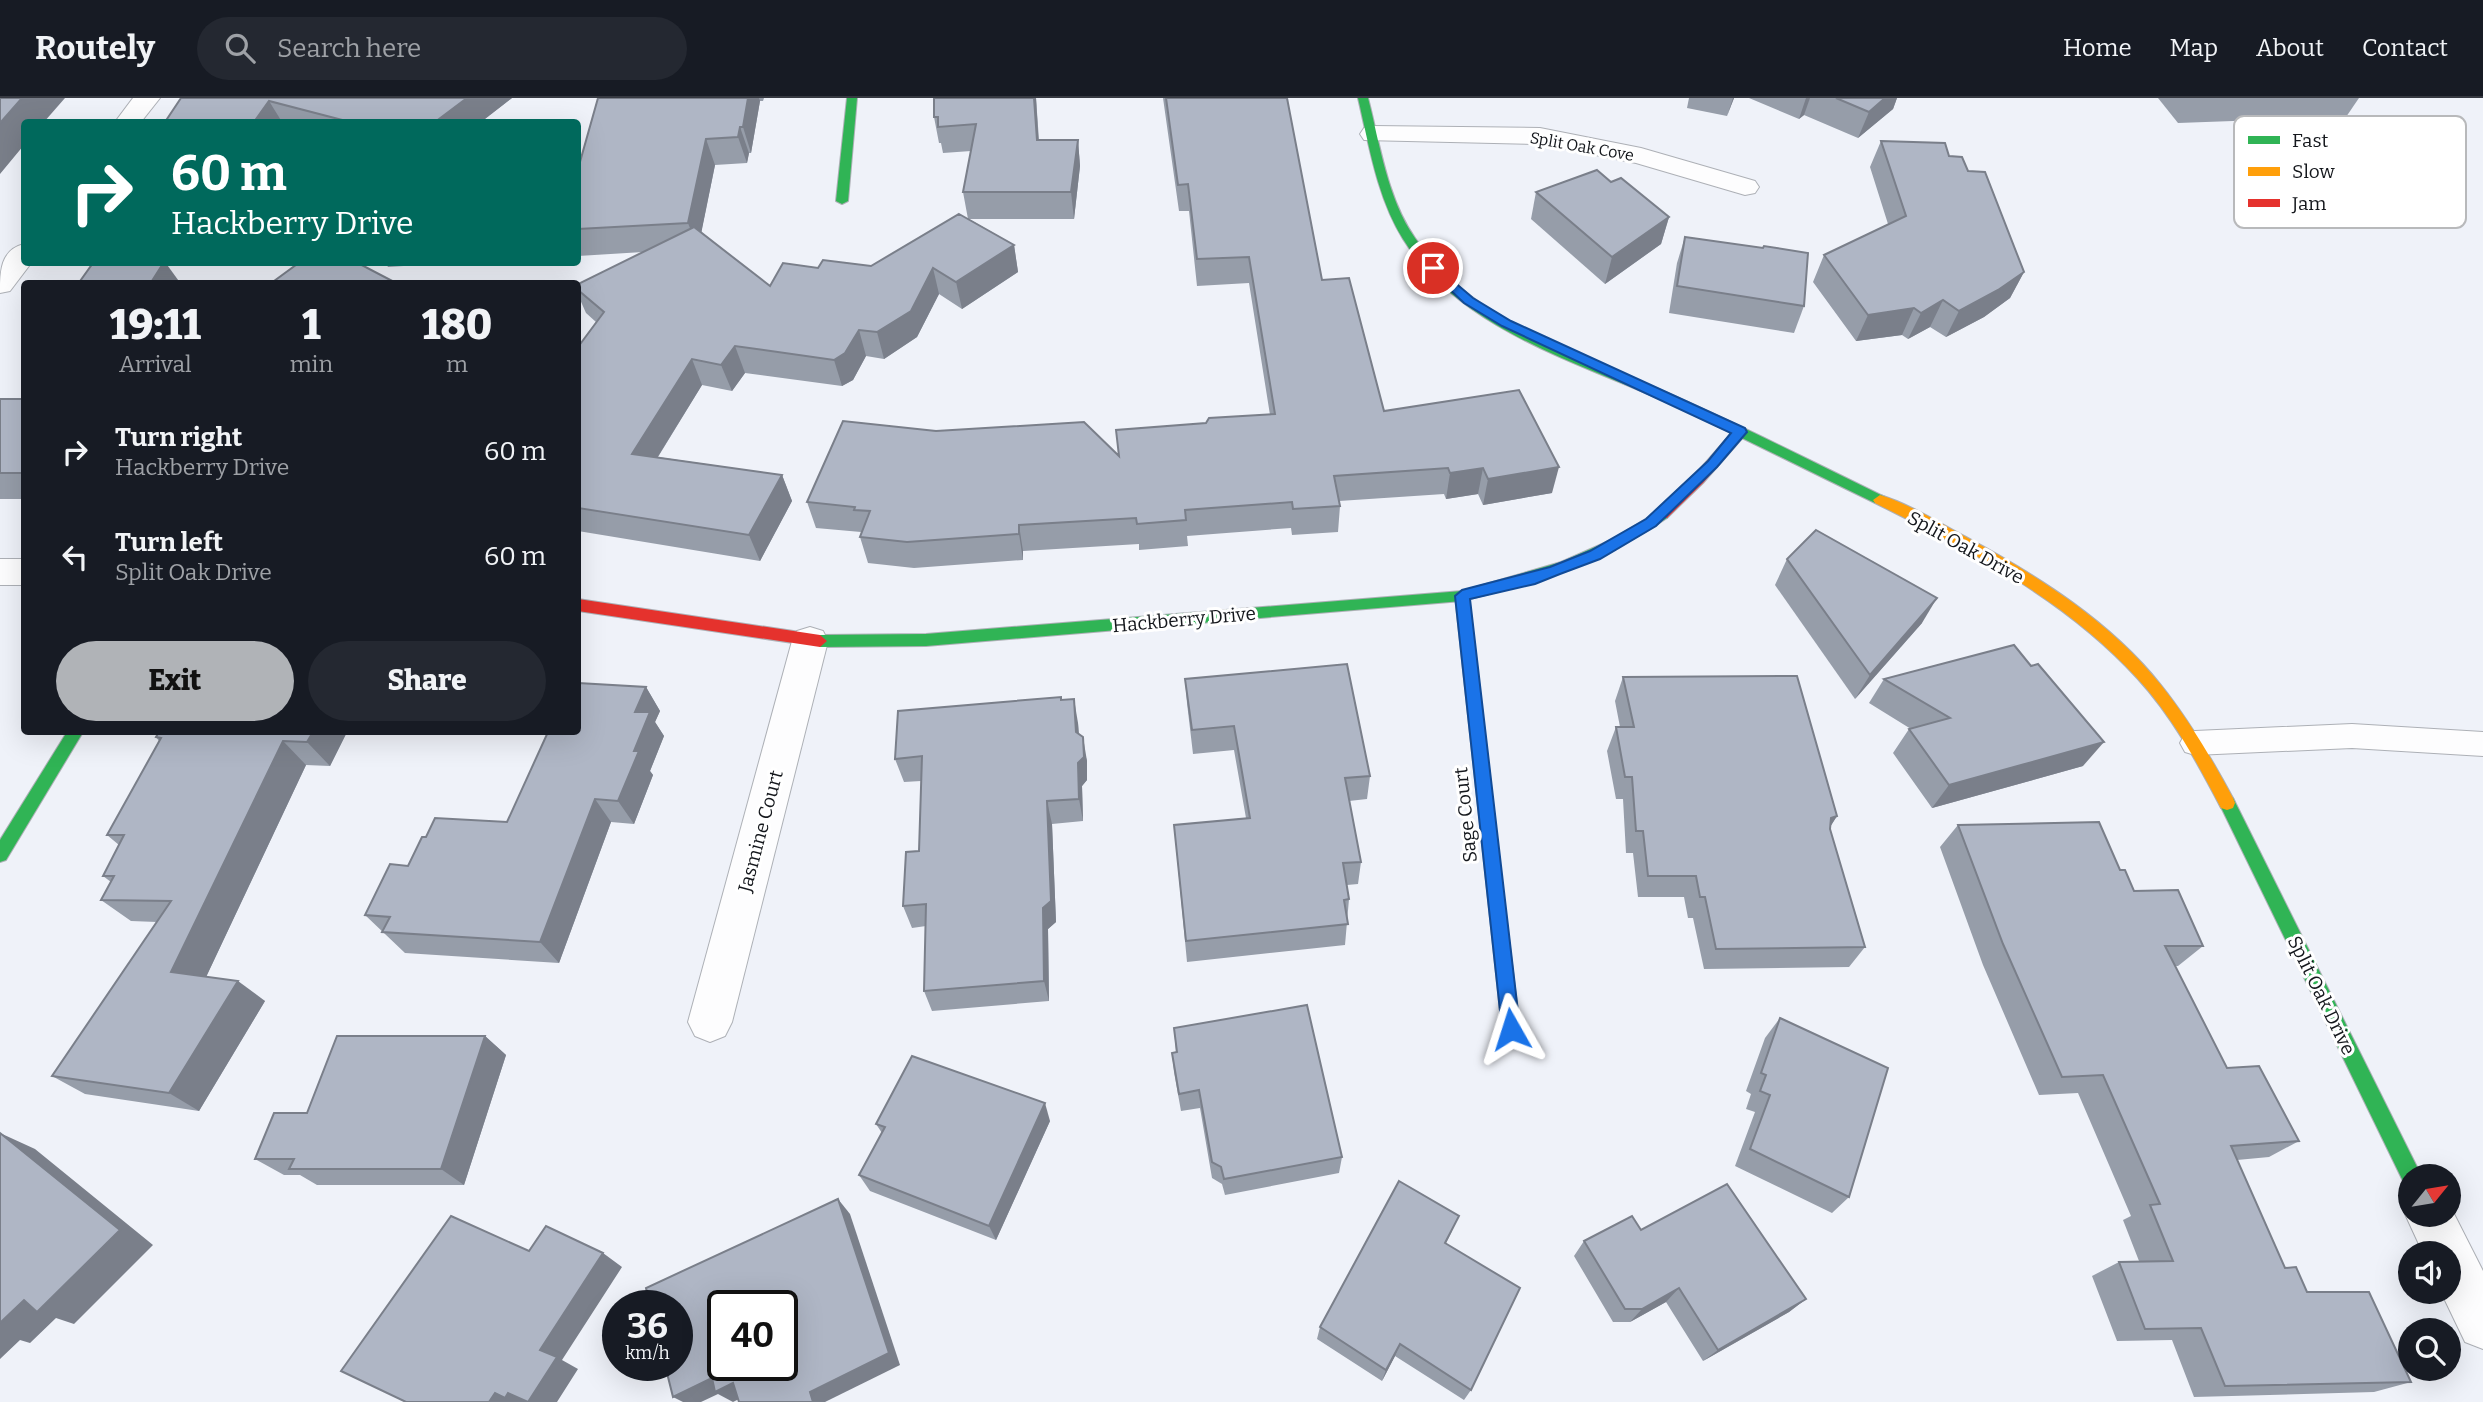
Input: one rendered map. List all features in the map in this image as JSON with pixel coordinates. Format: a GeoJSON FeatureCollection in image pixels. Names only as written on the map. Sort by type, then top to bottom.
{"type":"FeatureCollection","features":[{"type":"Feature","properties":{"kind":"street"},"geometry":{"type":"LineString","coordinates":[[130,119],[147,98]]}},
{"type":"Feature","properties":{"kind":"street"},"geometry":{"type":"LineString","coordinates":[[842,201],[852,98]]}},
{"type":"Feature","properties":{"kind":"street","name":"Split Oak Drive"},"geometry":{"type":"LineString","coordinates":[[1363,98],[1396,215],[1411,243],[1468,300],[1506,324],[1740,432],[1969,544],[2026,580],[2113,644],[2150,681],[2184,724],[2221,790],[2404,1164]]}},
{"type":"Feature","properties":{"kind":"street","name":"Split Oak Cove"},"geometry":{"type":"LineString","coordinates":[[1373,134],[1540,136],[1641,156],[1745,187]]}},
{"type":"Feature","properties":{"kind":"street"},"geometry":{"type":"LineString","coordinates":[[0,284],[21,257]]}},
{"type":"Feature","properties":{"kind":"street","name":"Hackberry Drive"},"geometry":{"type":"LineString","coordinates":[[581,605],[810,641],[926,640],[1462,596],[1547,574],[1595,555],[1651,523],[1712,464],[1740,432]]}},
{"type":"Feature","properties":{"kind":"street"},"geometry":{"type":"LineString","coordinates":[[0,572],[21,572]]}},
{"type":"Feature","properties":{"kind":"street","name":"Sage Court"},"geometry":{"type":"LineString","coordinates":[[1462,596],[1511,1029]]}},
{"type":"Feature","properties":{"kind":"street","name":"Jasmine Court"},"geometry":{"type":"LineString","coordinates":[[710,1022],[810,641]]}},
{"type":"Feature","properties":{"kind":"street"},"geometry":{"type":"LineString","coordinates":[[0,855],[73,735]]}},
{"type":"Feature","properties":{"kind":"street"},"geometry":{"type":"LineString","coordinates":[[2435,1227],[2483,1324]]}},
{"type":"Feature","properties":{"kind":"lane"},"geometry":{"type":"LineString","coordinates":[[2195,743],[2352,736],[2483,744]]}},
{"type":"Feature","properties":{"kind":"building"},"geometry":{"type":"Polygon","coordinates":[[[0,98],[22,98],[0,123],[0,98]]]}},
{"type":"Feature","properties":{"kind":"building"},"geometry":{"type":"Polygon","coordinates":[[[181,98],[467,98],[439,119],[338,119],[269,101],[256,119],[167,119],[181,98]]]}},
{"type":"Feature","properties":{"kind":"building"},"geometry":{"type":"Polygon","coordinates":[[[598,98],[748,98],[743,127],[740,127],[738,137],[706,139],[688,223],[581,229],[581,158],[598,98]]]}},
{"type":"Feature","properties":{"kind":"building"},"geometry":{"type":"Polygon","coordinates":[[[934,98],[1034,98],[1037,140],[1078,140],[1071,192],[963,192],[976,124],[938,127],[938,117],[934,117],[934,98]]]}},
{"type":"Feature","properties":{"kind":"building"},"geometry":{"type":"Polygon","coordinates":[[[1166,98],[1287,98],[1322,280],[1349,278],[1384,411],[1519,390],[1559,467],[1488,479],[1483,468],[1450,473],[1448,468],[1334,476],[1340,506],[1293,509],[1292,502],[1185,510],[1186,520],[1137,524],[1136,518],[1019,525],[1019,534],[907,542],[860,537],[870,511],[807,502],[843,421],[936,431],[1084,422],[1119,456],[1116,430],[1206,423],[1209,418],[1275,414],[1249,257],[1197,259],[1188,184],[1178,185],[1166,98]]]}},
{"type":"Feature","properties":{"kind":"building"},"geometry":{"type":"Polygon","coordinates":[[[1836,98],[1885,98],[1869,112],[1836,98]]]}},
{"type":"Feature","properties":{"kind":"building"},"geometry":{"type":"Polygon","coordinates":[[[1881,141],[1945,143],[1949,156],[1962,157],[1968,171],[1985,172],[2024,272],[1959,311],[1943,300],[1921,313],[1914,308],[1868,315],[1824,255],[1906,216],[1881,141]]]}},
{"type":"Feature","properties":{"kind":"building"},"geometry":{"type":"Polygon","coordinates":[[[1597,170],[1611,182],[1621,178],[1669,217],[1612,257],[1536,192],[1597,170]]]}},
{"type":"Feature","properties":{"kind":"building"},"geometry":{"type":"Polygon","coordinates":[[[959,214],[1014,245],[956,282],[933,268],[911,311],[877,332],[859,330],[845,353],[834,360],[735,346],[721,365],[692,359],[632,454],[782,475],[749,535],[581,508],[581,343],[604,312],[581,293],[581,283],[694,227],[770,286],[783,263],[818,268],[823,260],[871,266],[959,214]]]}},
{"type":"Feature","properties":{"kind":"building"},"geometry":{"type":"Polygon","coordinates":[[[1685,237],[1808,253],[1804,306],[1677,286],[1685,237]]]}},
{"type":"Feature","properties":{"kind":"building"},"geometry":{"type":"Polygon","coordinates":[[[91,266],[161,266],[153,280],[81,280],[91,266]]]}},
{"type":"Feature","properties":{"kind":"building"},"geometry":{"type":"Polygon","coordinates":[[[295,266],[364,266],[390,280],[275,280],[295,266]]]}},
{"type":"Feature","properties":{"kind":"building"},"geometry":{"type":"Polygon","coordinates":[[[0,399],[21,399],[21,473],[0,473],[0,399]]]}},
{"type":"Feature","properties":{"kind":"building"},"geometry":{"type":"Polygon","coordinates":[[[1816,530],[1937,598],[1870,675],[1787,559],[1816,530]]]}},
{"type":"Feature","properties":{"kind":"building"},"geometry":{"type":"Polygon","coordinates":[[[2014,645],[2031,666],[2038,664],[2104,742],[1949,785],[1909,729],[1950,718],[1884,679],[2014,645]]]}},
{"type":"Feature","properties":{"kind":"building"},"geometry":{"type":"Polygon","coordinates":[[[1347,664],[1370,776],[1345,778],[1361,862],[1343,863],[1349,899],[1344,900],[1348,924],[1186,941],[1174,825],[1250,818],[1234,726],[1192,730],[1185,679],[1347,664]]]}},
{"type":"Feature","properties":{"kind":"building"},"geometry":{"type":"Polygon","coordinates":[[[1797,676],[1837,816],[1831,818],[1830,829],[1865,947],[1716,949],[1705,897],[1700,897],[1696,876],[1648,876],[1643,831],[1636,831],[1632,777],[1625,777],[1616,727],[1634,727],[1623,677],[1797,676]]]}},
{"type":"Feature","properties":{"kind":"building"},"geometry":{"type":"Polygon","coordinates":[[[581,683],[646,687],[635,712],[650,712],[634,751],[639,751],[618,801],[595,799],[540,942],[382,932],[390,917],[365,915],[390,864],[408,866],[435,818],[507,822],[547,735],[581,735],[581,683]]]}},
{"type":"Feature","properties":{"kind":"building"},"geometry":{"type":"Polygon","coordinates":[[[1061,697],[1061,700],[1074,699],[1076,732],[1083,737],[1084,757],[1078,763],[1079,799],[1047,801],[1051,901],[1043,908],[1044,981],[924,991],[926,904],[903,906],[906,852],[919,851],[922,756],[895,759],[898,711],[1061,697]]]}},
{"type":"Feature","properties":{"kind":"building"},"geometry":{"type":"Polygon","coordinates":[[[311,735],[307,742],[283,741],[171,972],[238,981],[169,1093],[52,1076],[171,901],[101,900],[114,876],[103,876],[124,835],[107,835],[161,738],[156,737],[311,735]]]}},
{"type":"Feature","properties":{"kind":"building"},"geometry":{"type":"Polygon","coordinates":[[[2099,822],[2120,870],[2125,870],[2134,891],[2178,890],[2203,946],[2165,946],[2227,1068],[2259,1066],[2299,1141],[2231,1146],[2285,1268],[2296,1267],[2307,1292],[2369,1292],[2398,1354],[2398,1381],[2411,1382],[2225,1386],[2201,1328],[2145,1329],[2119,1262],[2173,1261],[2150,1205],[2160,1204],[2103,1075],[2062,1077],[2003,944],[1958,825],[2099,822]]]}},
{"type":"Feature","properties":{"kind":"building"},"geometry":{"type":"Polygon","coordinates":[[[1307,1005],[1342,1157],[1224,1179],[1221,1167],[1212,1162],[1199,1090],[1179,1094],[1172,1053],[1177,1052],[1174,1028],[1307,1005]]]}},
{"type":"Feature","properties":{"kind":"building"},"geometry":{"type":"Polygon","coordinates":[[[1780,1018],[1888,1068],[1849,1197],[1750,1149],[1770,1095],[1760,1091],[1766,1075],[1761,1073],[1780,1018]]]}},
{"type":"Feature","properties":{"kind":"building"},"geometry":{"type":"Polygon","coordinates":[[[337,1036],[485,1036],[441,1169],[289,1169],[294,1159],[255,1159],[274,1113],[307,1113],[337,1036]]]}},
{"type":"Feature","properties":{"kind":"building"},"geometry":{"type":"Polygon","coordinates":[[[912,1056],[1045,1103],[989,1226],[859,1175],[885,1127],[876,1124],[912,1056]]]}},
{"type":"Feature","properties":{"kind":"building"},"geometry":{"type":"Polygon","coordinates":[[[0,1133],[120,1230],[37,1312],[24,1300],[0,1323],[0,1133]]]}},
{"type":"Feature","properties":{"kind":"building"},"geometry":{"type":"Polygon","coordinates":[[[1399,1181],[1459,1216],[1445,1243],[1520,1288],[1471,1390],[1400,1344],[1386,1370],[1320,1327],[1399,1181]]]}},
{"type":"Feature","properties":{"kind":"building"},"geometry":{"type":"Polygon","coordinates":[[[1727,1184],[1806,1299],[1718,1350],[1679,1288],[1642,1309],[1625,1309],[1584,1241],[1632,1216],[1641,1230],[1727,1184]]]}},
{"type":"Feature","properties":{"kind":"building"},"geometry":{"type":"Polygon","coordinates":[[[838,1199],[889,1353],[810,1392],[813,1402],[739,1402],[733,1383],[715,1392],[713,1381],[798,1381],[798,1290],[707,1290],[707,1380],[673,1397],[669,1381],[693,1381],[693,1290],[646,1290],[838,1199]]]}},
{"type":"Feature","properties":{"kind":"building"},"geometry":{"type":"Polygon","coordinates":[[[451,1216],[529,1251],[546,1226],[603,1253],[540,1350],[557,1357],[528,1402],[508,1393],[505,1398],[495,1393],[489,1402],[406,1402],[341,1371],[451,1216]]]}},
{"type":"Feature","properties":{"kind":"traffic: fast"},"geometry":{"type":"LineString","coordinates":[[842,201],[852,98]]}},
{"type":"Feature","properties":{"kind":"traffic: fast"},"geometry":{"type":"LineString","coordinates":[[1363,98],[1381,170],[1400,223],[1431,268],[1459,293],[1524,334],[1664,396],[1880,500]]}},
{"type":"Feature","properties":{"kind":"traffic: fast"},"geometry":{"type":"LineString","coordinates":[[820,641],[926,640],[1462,596],[1541,574],[1592,555],[1639,530],[1662,514]]}},
{"type":"Feature","properties":{"kind":"traffic: fast"},"geometry":{"type":"LineString","coordinates":[[0,855],[73,735]]}},
{"type":"Feature","properties":{"kind":"traffic: fast"},"geometry":{"type":"LineString","coordinates":[[2227,803],[2405,1164]]}},
{"type":"Feature","properties":{"kind":"traffic: fast"},"geometry":{"type":"LineString","coordinates":[[1495,890],[1511,1029]]}},
{"type":"Feature","properties":{"kind":"traffic: slow"},"geometry":{"type":"LineString","coordinates":[[1880,500],[2020,574],[2085,619],[2142,673],[2167,703],[2199,752],[2227,803]]}},
{"type":"Feature","properties":{"kind":"traffic: jam"},"geometry":{"type":"LineString","coordinates":[[1662,514],[1698,480],[1740,432]]}},
{"type":"Feature","properties":{"kind":"traffic: jam"},"geometry":{"type":"LineString","coordinates":[[1462,596],[1495,890]]}},
{"type":"Feature","properties":{"kind":"traffic: jam"},"geometry":{"type":"LineString","coordinates":[[581,605],[820,641]]}},
{"type":"Feature","properties":{"kind":"route"},"geometry":{"type":"LineString","coordinates":[[1433,268],[1468,300],[1506,324],[1740,432],[1712,464],[1651,523],[1595,555],[1555,571],[1462,596],[1511,1029]]}}]}
